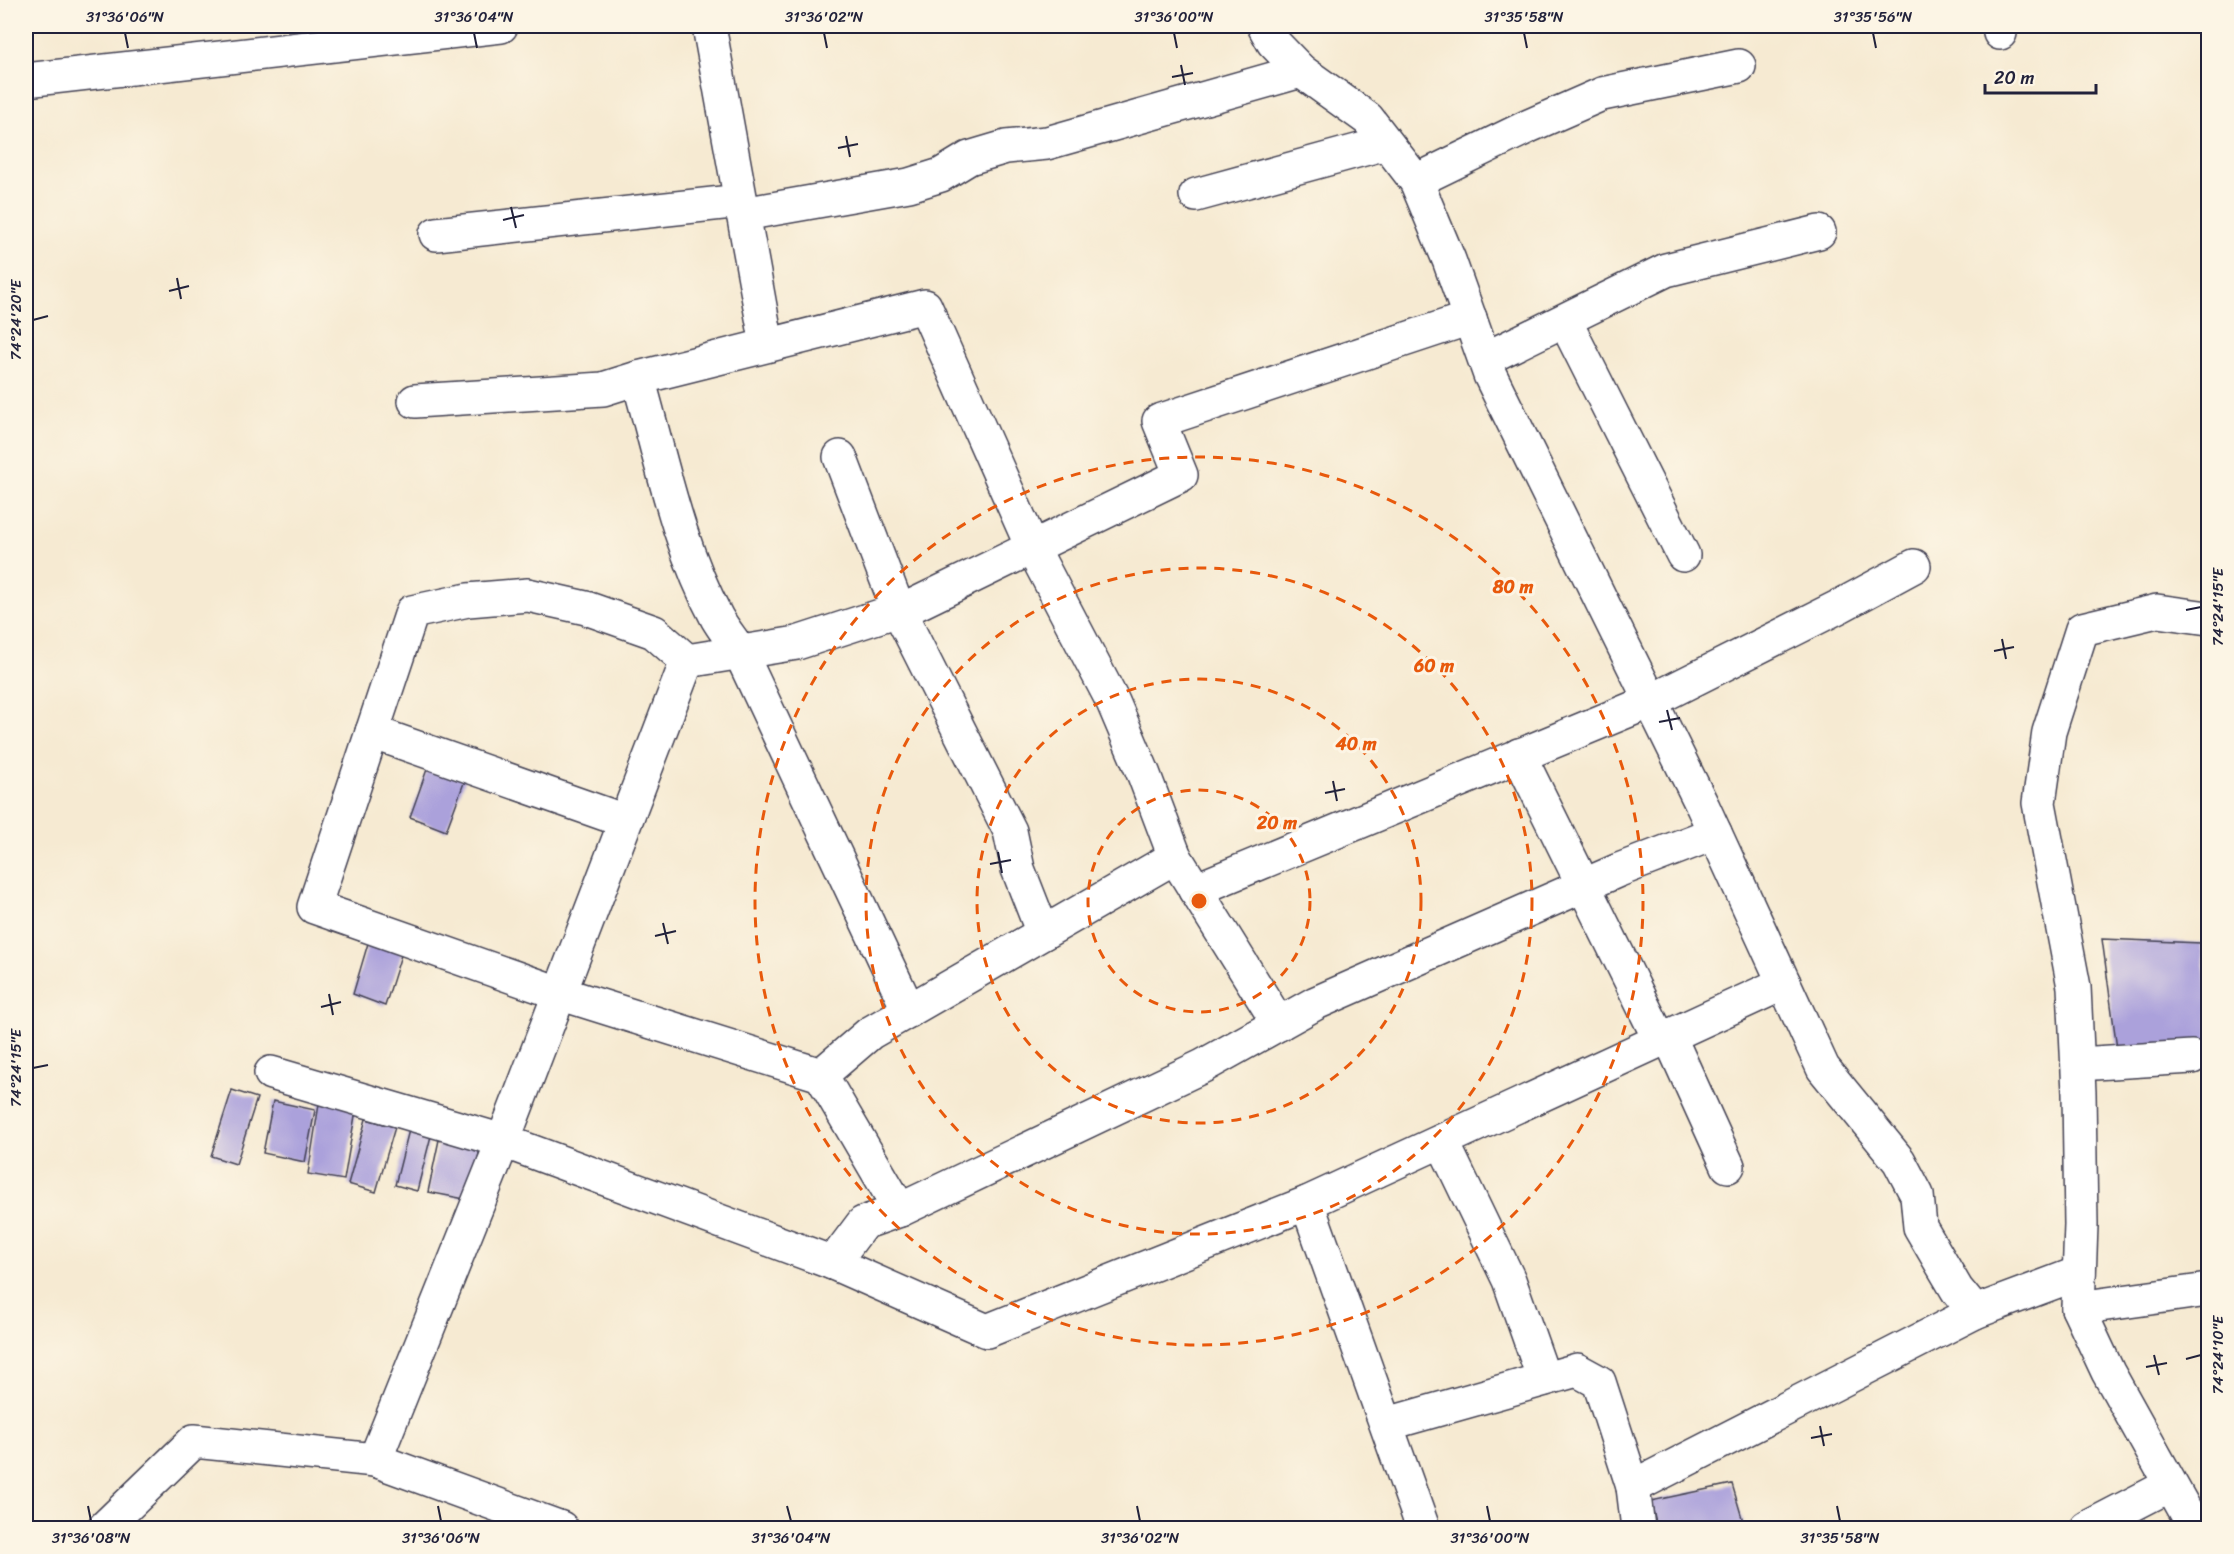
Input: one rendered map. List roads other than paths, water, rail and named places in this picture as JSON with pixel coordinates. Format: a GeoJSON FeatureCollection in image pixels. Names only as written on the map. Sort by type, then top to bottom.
{"type":"FeatureCollection","features":[{"type":"Feature","properties":{"kind":"street"},"geometry":{"type":"LineString","coordinates":[[26,80],[501,26]]}},
{"type":"Feature","properties":{"kind":"street"},"geometry":{"type":"LineString","coordinates":[[709,26],[767,345]]}},
{"type":"Feature","properties":{"kind":"street"},"geometry":{"type":"LineString","coordinates":[[1264,26],[1273,42],[1301,71],[1368,118],[1416,181],[1449,260],[1490,375],[1715,833],[1823,1068],[1899,1161],[1917,1195],[1920,1227],[1957,1290],[1975,1312]]}},
{"type":"Feature","properties":{"kind":"street"},"geometry":{"type":"LineString","coordinates":[[1416,181],[1529,126],[1602,94],[1739,66]]}},
{"type":"Feature","properties":{"kind":"street"},"geometry":{"type":"LineString","coordinates":[[436,234],[742,207],[909,185],[941,175],[969,158],[1006,147],[1047,143],[1301,71]]}},
{"type":"Feature","properties":{"kind":"street"},"geometry":{"type":"LineString","coordinates":[[1196,195],[1386,143]]}},
{"type":"Feature","properties":{"kind":"street"},"geometry":{"type":"LineString","coordinates":[[1485,359],[1666,270],[1819,232]]}},
{"type":"Feature","properties":{"kind":"street"},"geometry":{"type":"LineString","coordinates":[[415,401],[603,389],[638,378],[925,306],[1033,549],[1113,702],[1175,857],[1279,1024]]}},
{"type":"Feature","properties":{"kind":"street"},"geometry":{"type":"LineString","coordinates":[[687,661],[797,643],[914,605],[1181,475],[1159,421],[1470,318]]}},
{"type":"Feature","properties":{"kind":"street"},"geometry":{"type":"LineString","coordinates":[[1565,321],[1683,555]]}},
{"type":"Feature","properties":{"kind":"street"},"geometry":{"type":"LineString","coordinates":[[638,378],[678,521],[697,571],[718,618],[740,652],[909,1011]]}},
{"type":"Feature","properties":{"kind":"street"},"geometry":{"type":"LineString","coordinates":[[840,458],[898,609],[1010,831],[1018,869],[1043,933]]}},
{"type":"Feature","properties":{"kind":"street"},"geometry":{"type":"LineString","coordinates":[[1195,890],[1651,701],[1914,566]]}},
{"type":"Feature","properties":{"kind":"street"},"geometry":{"type":"LineString","coordinates":[[687,661],[654,632],[586,608],[528,596],[468,600],[412,612],[315,907],[559,993],[820,1075],[900,1210]]}},
{"type":"Feature","properties":{"kind":"street"},"geometry":{"type":"LineString","coordinates":[[2195,1528],[2108,1372],[2078,1308],[2080,1225],[2078,1064],[2074,987],[2039,803],[2049,732],[2082,629],[2157,611],[2208,618]]}},
{"type":"Feature","properties":{"kind":"street"},"geometry":{"type":"LineString","coordinates":[[375,1460],[503,1141],[687,661]]}},
{"type":"Feature","properties":{"kind":"street"},"geometry":{"type":"LineString","coordinates":[[372,732],[625,821]]}},
{"type":"Feature","properties":{"kind":"street"},"geometry":{"type":"LineString","coordinates":[[1519,755],[1728,1166]]}},
{"type":"Feature","properties":{"kind":"street"},"geometry":{"type":"LineString","coordinates":[[833,1263],[862,1223],[900,1210],[1203,1066],[1316,1003],[1618,870],[1715,833]]}},
{"type":"Feature","properties":{"kind":"street"},"geometry":{"type":"LineString","coordinates":[[820,1075],[870,1033],[1175,857]]}},
{"type":"Feature","properties":{"kind":"street"},"geometry":{"type":"LineString","coordinates":[[271,1073],[503,1141],[833,1263],[987,1331],[1307,1203],[1784,983]]}},
{"type":"Feature","properties":{"kind":"street"},"geometry":{"type":"LineString","coordinates":[[2078,1064],[2192,1057]]}},
{"type":"Feature","properties":{"kind":"street"},"geometry":{"type":"LineString","coordinates":[[1442,1141],[1509,1280],[1544,1379]]}},
{"type":"Feature","properties":{"kind":"street"},"geometry":{"type":"LineString","coordinates":[[1307,1203],[1423,1528]]}},
{"type":"Feature","properties":{"kind":"street"},"geometry":{"type":"LineString","coordinates":[[1633,1487],[1975,1312],[2079,1273]]}},
{"type":"Feature","properties":{"kind":"street"},"geometry":{"type":"LineString","coordinates":[[2078,1308],[2208,1290]]}},
{"type":"Feature","properties":{"kind":"street"},"geometry":{"type":"LineString","coordinates":[[1387,1424],[1577,1370],[1599,1382],[1633,1487],[1638,1528]]}},
{"type":"Feature","properties":{"kind":"street"},"geometry":{"type":"LineString","coordinates":[[104,1528],[194,1441],[375,1460],[561,1528]]}},
{"type":"Feature","properties":{"kind":"street"},"geometry":{"type":"LineString","coordinates":[[2087,1528],[2170,1485]]}}]}
